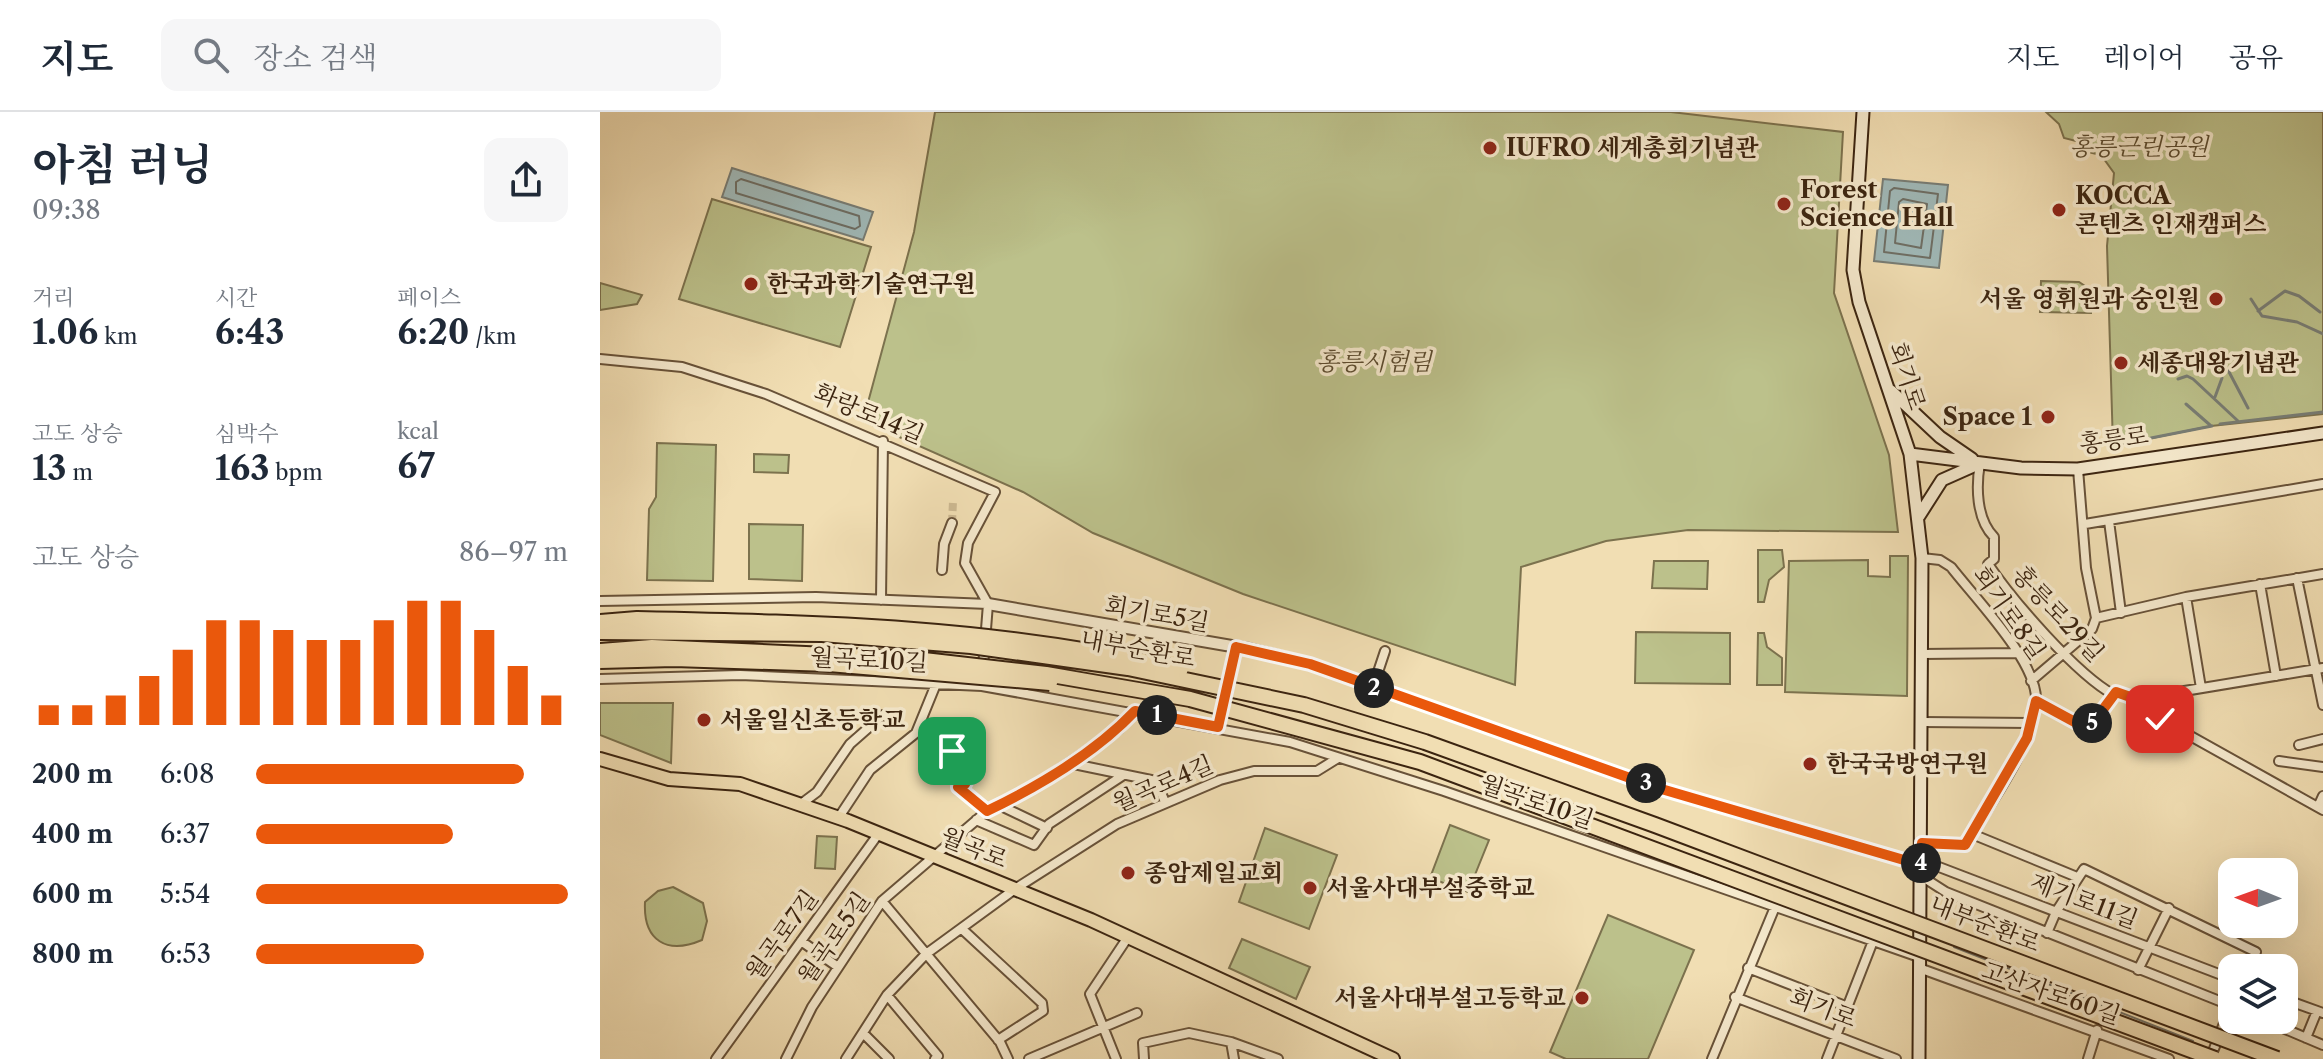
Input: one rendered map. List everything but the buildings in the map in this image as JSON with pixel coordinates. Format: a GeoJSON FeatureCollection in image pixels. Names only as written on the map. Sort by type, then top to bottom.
{"type":"FeatureCollection","features":[{"type":"Feature","properties":{"kind":"highway"},"geometry":{"type":"LineString","coordinates":[[600,622],[878,626],[1027,639],[1235,681],[1274,691],[1304,705]]}},
{"type":"Feature","properties":{"kind":"highway","name":"내부순환로"},"geometry":{"type":"LineString","coordinates":[[600,632],[822,634],[971,646],[1128,668],[1304,705],[1435,746],[1655,825],[2277,1059]]}},
{"type":"Feature","properties":{"kind":"highway","name":"내부순환로"},"geometry":{"type":"LineString","coordinates":[[600,651],[652,647],[915,659],[1046,674],[1190,699],[1420,762],[2212,1059]]}},
{"type":"Feature","properties":{"kind":"highway"},"geometry":{"type":"LineString","coordinates":[[600,661],[662,659],[829,664],[1190,699]]}},
{"type":"Feature","properties":{"kind":"main road","name":"회기로"},"geometry":{"type":"LineString","coordinates":[[1863,112],[1853,270],[1859,302],[1910,454],[1922,558],[1919,1059]]}},
{"type":"Feature","properties":{"kind":"main road"},"geometry":{"type":"LineString","coordinates":[[1889,390],[1940,437],[1980,463]]}},
{"type":"Feature","properties":{"kind":"main road","name":"홍릉로"},"geometry":{"type":"LineString","coordinates":[[1910,454],[1980,463],[2078,469],[2323,433]]}},
{"type":"Feature","properties":{"kind":"main road"},"geometry":{"type":"LineString","coordinates":[[1919,517],[1942,480],[1980,463]]}},
{"type":"Feature","properties":{"kind":"main road","name":"월곡로"},"geometry":{"type":"LineString","coordinates":[[600,759],[669,779],[740,784],[839,817],[1128,937],[1393,1059]]}},
{"type":"Feature","properties":{"kind":"street","name":"화랑로14길"},"geometry":{"type":"LineString","coordinates":[[600,359],[682,367],[795,405],[995,492],[968,543],[965,563],[988,604]]}},
{"type":"Feature","properties":{"kind":"street"},"geometry":{"type":"LineString","coordinates":[[881,600],[883,441]]}},
{"type":"Feature","properties":{"kind":"street","name":"홍릉로29길"},"geometry":{"type":"LineString","coordinates":[[1980,463],[1980,508],[1986,528],[1994,537],[1994,559],[1988,564],[2028,615],[2085,675],[2114,695]]}},
{"type":"Feature","properties":{"kind":"street"},"geometry":{"type":"LineString","coordinates":[[2031,681],[2092,629],[2096,618],[2086,568],[2085,524],[2078,469]]}},
{"type":"Feature","properties":{"kind":"street"},"geometry":{"type":"LineString","coordinates":[[2085,524],[2323,484]]}},
{"type":"Feature","properties":{"kind":"street"},"geometry":{"type":"LineString","coordinates":[[2109,521],[2121,613]]}},
{"type":"Feature","properties":{"kind":"street"},"geometry":{"type":"LineString","coordinates":[[942,570],[944,544],[952,523]]}},
{"type":"Feature","properties":{"kind":"street","name":"회기로8길"},"geometry":{"type":"LineString","coordinates":[[1922,558],[1940,560],[1951,567],[2018,653],[2036,701],[2027,738],[1972,834]]}},
{"type":"Feature","properties":{"kind":"street"},"geometry":{"type":"LineString","coordinates":[[2096,618],[2186,597],[2323,574]]}},
{"type":"Feature","properties":{"kind":"street"},"geometry":{"type":"LineString","coordinates":[[2297,578],[2318,668],[2323,705]]}},
{"type":"Feature","properties":{"kind":"street"},"geometry":{"type":"LineString","coordinates":[[2260,584],[2276,676]]}},
{"type":"Feature","properties":{"kind":"street","name":"회기로5길"},"geometry":{"type":"LineString","coordinates":[[600,601],[698,597],[988,604],[1236,647],[1310,664],[1658,788],[1921,871]]}},
{"type":"Feature","properties":{"kind":"street"},"geometry":{"type":"LineString","coordinates":[[2186,597],[2201,688]]}},
{"type":"Feature","properties":{"kind":"street"},"geometry":{"type":"LineString","coordinates":[[982,686],[988,604]]}},
{"type":"Feature","properties":{"kind":"street"},"geometry":{"type":"LineString","coordinates":[[1218,727],[1236,647]]}},
{"type":"Feature","properties":{"kind":"street"},"geometry":{"type":"LineString","coordinates":[[1373,687],[1385,651]]}},
{"type":"Feature","properties":{"kind":"street"},"geometry":{"type":"LineString","coordinates":[[1922,654],[2018,653]]}},
{"type":"Feature","properties":{"kind":"street"},"geometry":{"type":"LineString","coordinates":[[2136,699],[2318,668]]}},
{"type":"Feature","properties":{"kind":"street","name":"월곡로10길"},"geometry":{"type":"LineString","coordinates":[[600,679],[740,675],[982,686],[1135,711],[1290,742],[1873,941],[1919,963]]}},
{"type":"Feature","properties":{"kind":"street"},"geometry":{"type":"LineString","coordinates":[[839,817],[870,770],[916,733],[936,684]]}},
{"type":"Feature","properties":{"kind":"street"},"geometry":{"type":"LineString","coordinates":[[2036,701],[2084,727],[2093,723],[2116,692],[2136,699],[2160,719],[2320,808],[2323,796]]}},
{"type":"Feature","properties":{"kind":"street"},"geometry":{"type":"LineString","coordinates":[[1069,763],[1119,729],[1135,711]]}},
{"type":"Feature","properties":{"kind":"street"},"geometry":{"type":"LineString","coordinates":[[801,804],[817,792],[850,744],[883,715]]}},
{"type":"Feature","properties":{"kind":"street"},"geometry":{"type":"LineString","coordinates":[[1923,722],[2030,723]]}},
{"type":"Feature","properties":{"kind":"street"},"geometry":{"type":"LineString","coordinates":[[961,737],[952,751],[969,776],[965,784],[958,787],[987,811]]}},
{"type":"Feature","properties":{"kind":"street"},"geometry":{"type":"LineString","coordinates":[[2299,745],[2323,739]]}},
{"type":"Feature","properties":{"kind":"street","name":"월곡로4길"},"geometry":{"type":"LineString","coordinates":[[846,1059],[887,995],[926,954],[1015,889],[1117,824],[1165,802],[1254,771],[1317,771],[1321,765],[1339,757]]}},
{"type":"Feature","properties":{"kind":"street"},"geometry":{"type":"LineString","coordinates":[[2279,761],[2323,767]]}},
{"type":"Feature","properties":{"kind":"street"},"geometry":{"type":"LineString","coordinates":[[1069,763],[1156,781],[1165,802]]}},
{"type":"Feature","properties":{"kind":"street","name":"월곡로5길"},"geometry":{"type":"LineString","coordinates":[[786,1059],[812,1007],[882,901],[987,811],[1069,763]]}},
{"type":"Feature","properties":{"kind":"street"},"geometry":{"type":"LineString","coordinates":[[976,820],[1034,845],[1047,828],[1122,776]]}},
{"type":"Feature","properties":{"kind":"street"},"geometry":{"type":"LineString","coordinates":[[999,805],[1047,828]]}},
{"type":"Feature","properties":{"kind":"street","name":"월곡로7길"},"geometry":{"type":"LineString","coordinates":[[716,1059],[879,833]]}},
{"type":"Feature","properties":{"kind":"street"},"geometry":{"type":"LineString","coordinates":[[1922,843],[1965,845],[1972,834],[2077,877]]}},
{"type":"Feature","properties":{"kind":"street","name":"제기로11길"},"geometry":{"type":"LineString","coordinates":[[1921,871],[1939,867],[2218,974]]}},
{"type":"Feature","properties":{"kind":"street"},"geometry":{"type":"LineString","coordinates":[[2047,933],[2056,912],[2084,869],[2169,908],[2255,954]]}},
{"type":"Feature","properties":{"kind":"street"},"geometry":{"type":"LineString","coordinates":[[1921,871],[1946,892],[2218,1002]]}},
{"type":"Feature","properties":{"kind":"street"},"geometry":{"type":"LineString","coordinates":[[882,901],[998,1040],[1008,1059]]}},
{"type":"Feature","properties":{"kind":"street"},"geometry":{"type":"LineString","coordinates":[[1715,1058],[1735,997],[1775,907]]}},
{"type":"Feature","properties":{"kind":"street"},"geometry":{"type":"LineString","coordinates":[[2138,970],[2169,908]]}},
{"type":"Feature","properties":{"kind":"street"},"geometry":{"type":"LineString","coordinates":[[962,929],[1042,1003],[1043,1011],[998,1040]]}},
{"type":"Feature","properties":{"kind":"street"},"geometry":{"type":"LineString","coordinates":[[1116,1059],[1090,994],[1128,937]]}},
{"type":"Feature","properties":{"kind":"street"},"geometry":{"type":"LineString","coordinates":[[801,941],[838,967]]}},
{"type":"Feature","properties":{"kind":"street"},"geometry":{"type":"LineString","coordinates":[[1827,1059],[1873,941]]}},
{"type":"Feature","properties":{"kind":"street","name":"고산자로60길"},"geometry":{"type":"LineString","coordinates":[[1919,963],[2169,1059]]}},
{"type":"Feature","properties":{"kind":"street","name":"회기로"},"geometry":{"type":"LineString","coordinates":[[1748,968],[1848,1007]]}},
{"type":"Feature","properties":{"kind":"street"},"geometry":{"type":"LineString","coordinates":[[887,995],[938,1056],[935,1059]]}},
{"type":"Feature","properties":{"kind":"street","name":"회기로"},"geometry":{"type":"LineString","coordinates":[[1735,997],[1896,1059]]}},
{"type":"Feature","properties":{"kind":"street"},"geometry":{"type":"LineString","coordinates":[[2298,1004],[2320,1012],[2306,1038]]}},
{"type":"Feature","properties":{"kind":"street"},"geometry":{"type":"LineString","coordinates":[[1029,1059],[1137,1013]]}},
{"type":"Feature","properties":{"kind":"street"},"geometry":{"type":"LineString","coordinates":[[2088,1059],[2097,1030]]}},
{"type":"Feature","properties":{"kind":"street"},"geometry":{"type":"LineString","coordinates":[[863,1033],[889,1059]]}},
{"type":"Feature","properties":{"kind":"street"},"geometry":{"type":"LineString","coordinates":[[1144,1059],[1143,1043],[1189,1033],[1231,1042],[1278,1059]]}},
{"type":"Feature","properties":{"kind":"street"},"geometry":{"type":"LineString","coordinates":[[2212,1059],[2221,1034]]}},
{"type":"Feature","properties":{"kind":"street"},"geometry":{"type":"LineString","coordinates":[[2297,1034],[2323,1045]]}},
{"type":"Feature","properties":{"kind":"street"},"geometry":{"type":"LineString","coordinates":[[1231,1042],[1234,1059]]}},
{"type":"Feature","properties":{"kind":"green space","name":"홍릉시험림"},"geometry":{"type":"Polygon","coordinates":[[[935,112],[1671,112],[1843,132],[1834,293],[1889,455],[1898,532],[1688,530],[1606,541],[1521,567],[1515,685],[1243,594],[1093,533],[1023,492],[863,421],[914,232],[935,112]]]}},
{"type":"Feature","properties":{"kind":"green space","name":"서울 영휘원과 숭인원"},"geometry":{"type":"Polygon","coordinates":[[[2046,112],[2323,112],[2323,414],[2211,426],[2113,446],[2107,246],[2114,173],[2101,155],[2083,151],[2080,142],[2064,138],[2059,124],[2046,112]]]}},
{"type":"Feature","properties":{"kind":"green space"},"geometry":{"type":"Polygon","coordinates":[[[712,199],[871,247],[840,347],[679,299],[712,199]]]}},
{"type":"Feature","properties":{"kind":"green space"},"geometry":{"type":"Polygon","coordinates":[[[2041,281],[2079,282],[2091,290],[2091,313],[2040,312],[2041,281]]]}},
{"type":"Feature","properties":{"kind":"green space"},"geometry":{"type":"Polygon","coordinates":[[[600,283],[642,295],[637,304],[600,310],[600,283]]]}},
{"type":"Feature","properties":{"kind":"green space"},"geometry":{"type":"Polygon","coordinates":[[[657,443],[716,445],[713,581],[647,580],[649,509],[656,497],[657,443]]]}},
{"type":"Feature","properties":{"kind":"green space"},"geometry":{"type":"Polygon","coordinates":[[[754,454],[789,455],[788,473],[754,472],[754,454]]]}},
{"type":"Feature","properties":{"kind":"green space"},"geometry":{"type":"Polygon","coordinates":[[[749,524],[803,525],[802,581],[749,579],[749,524]]]}},
{"type":"Feature","properties":{"kind":"green space"},"geometry":{"type":"Polygon","coordinates":[[[1758,550],[1782,550],[1784,567],[1769,580],[1764,602],[1758,602],[1758,550]]]}},
{"type":"Feature","properties":{"kind":"green space"},"geometry":{"type":"Polygon","coordinates":[[[1890,556],[1908,556],[1907,696],[1785,692],[1789,561],[1868,560],[1868,576],[1890,577],[1890,556]]]}},
{"type":"Feature","properties":{"kind":"green space"},"geometry":{"type":"Polygon","coordinates":[[[1654,561],[1708,561],[1707,589],[1652,588],[1654,561]]]}},
{"type":"Feature","properties":{"kind":"green space"},"geometry":{"type":"Polygon","coordinates":[[[1636,632],[1730,633],[1730,684],[1635,683],[1636,632]]]}},
{"type":"Feature","properties":{"kind":"green space"},"geometry":{"type":"Polygon","coordinates":[[[1758,633],[1764,633],[1767,647],[1782,658],[1782,685],[1757,685],[1758,633]]]}},
{"type":"Feature","properties":{"kind":"green space"},"geometry":{"type":"Polygon","coordinates":[[[600,703],[673,703],[671,763],[600,735],[600,703]]]}},
{"type":"Feature","properties":{"kind":"green space"},"geometry":{"type":"Polygon","coordinates":[[[1450,825],[1489,840],[1468,892],[1430,878],[1450,825]]]}},
{"type":"Feature","properties":{"kind":"green space"},"geometry":{"type":"Polygon","coordinates":[[[1265,828],[1337,855],[1309,929],[1239,902],[1265,828]]]}},
{"type":"Feature","properties":{"kind":"green space"},"geometry":{"type":"Polygon","coordinates":[[[817,836],[837,837],[835,869],[815,868],[817,836]]]}},
{"type":"Feature","properties":{"kind":"green space"},"geometry":{"type":"Polygon","coordinates":[[[673,887],[703,903],[707,921],[702,940],[678,946],[668,945],[653,935],[648,926],[645,902],[658,891],[673,887]]]}},
{"type":"Feature","properties":{"kind":"green space"},"geometry":{"type":"Polygon","coordinates":[[[1608,915],[1694,950],[1648,1059],[1566,1059],[1550,1052],[1608,915]]]}},
{"type":"Feature","properties":{"kind":"green space"},"geometry":{"type":"Polygon","coordinates":[[[1242,939],[1310,967],[1296,999],[1229,968],[1242,939]]]}},
{"type":"Feature","properties":{"kind":"water"},"geometry":{"type":"Polygon","coordinates":[[[732,168],[873,212],[863,240],[722,197],[732,168]]]}},
{"type":"Feature","properties":{"kind":"water"},"geometry":{"type":"Polygon","coordinates":[[[1883,179],[1948,185],[1939,268],[1874,261],[1883,179]]]}},
{"type":"Feature","properties":{"kind":"pier"},"geometry":{"type":"Polygon","coordinates":[[[658,629],[984,646],[1282,700],[1934,925],[1935,917],[2218,1025],[2218,1034],[2242,1034],[2307,1059],[2196,1059],[1931,958],[1933,944],[1356,736],[1278,714],[1128,686],[600,647],[600,634],[658,629]]]}},
{"type":"Feature","properties":{"kind":"waterway"},"geometry":{"type":"LineString","coordinates":[[2258,311],[2285,291],[2299,296],[2320,312]]}},
{"type":"Feature","properties":{"kind":"waterway"},"geometry":{"type":"LineString","coordinates":[[2251,299],[2262,316],[2297,322],[2323,334]]}},
{"type":"Feature","properties":{"kind":"waterway"},"geometry":{"type":"LineString","coordinates":[[2228,370],[2248,408]]}},
{"type":"Feature","properties":{"kind":"waterway"},"geometry":{"type":"LineString","coordinates":[[2178,379],[2187,376],[2193,379],[2238,421]]}},
{"type":"Feature","properties":{"kind":"waterway"},"geometry":{"type":"LineString","coordinates":[[2215,397],[2222,378]]}},
{"type":"Feature","properties":{"kind":"waterway"},"geometry":{"type":"LineString","coordinates":[[2186,404],[2210,425]]}},
{"type":"Feature","properties":{"kind":"waterway"},"geometry":{"type":"LineString","coordinates":[[2220,424],[2323,412]]}},
{"type":"Feature","properties":{"kind":"waterway"},"geometry":{"type":"LineString","coordinates":[[2151,438],[2212,426]]}},
{"type":"Feature","properties":{"kind":"tunnel"},"geometry":{"type":"LineString","coordinates":[[952,523],[953,501]]}},
{"type":"Feature","properties":{"kind":"place","name":"IUFRO 세계총회기념관"},"geometry":{"type":"Point","coordinates":[1490,148]}},
{"type":"Feature","properties":{"kind":"place","name":"Forest Science Hall"},"geometry":{"type":"Point","coordinates":[1784,204]}},
{"type":"Feature","properties":{"kind":"place","name":"KOCCA 콘텐츠 인재캠퍼스"},"geometry":{"type":"Point","coordinates":[2059,210]}},
{"type":"Feature","properties":{"kind":"place","name":"한국과학기술연구원"},"geometry":{"type":"Point","coordinates":[751,284]}},
{"type":"Feature","properties":{"kind":"place","name":"서울 영휘원과 숭인원"},"geometry":{"type":"Point","coordinates":[2216,299]}},
{"type":"Feature","properties":{"kind":"place","name":"세종대왕기념관"},"geometry":{"type":"Point","coordinates":[2121,363]}},
{"type":"Feature","properties":{"kind":"place","name":"Space 1"},"geometry":{"type":"Point","coordinates":[2048,417]}},
{"type":"Feature","properties":{"kind":"place","name":"서울일신초등학교"},"geometry":{"type":"Point","coordinates":[704,720]}},
{"type":"Feature","properties":{"kind":"place","name":"한국국방연구원"},"geometry":{"type":"Point","coordinates":[1810,764]}},
{"type":"Feature","properties":{"kind":"place","name":"종암제일교회"},"geometry":{"type":"Point","coordinates":[1128,873]}},
{"type":"Feature","properties":{"kind":"place","name":"서울사대부설중학교"},"geometry":{"type":"Point","coordinates":[1310,888]}},
{"type":"Feature","properties":{"kind":"place","name":"서울사대부설고등학교"},"geometry":{"type":"Point","coordinates":[1582,998]}},
{"type":"Feature","properties":{"kind":"route"},"geometry":{"type":"LineString","coordinates":[[952,751],[969,776],[965,784],[958,787],[987,811],[1021,795],[1119,729],[1135,711],[1218,727],[1236,647],[1310,664],[1507,737],[1658,788],[1921,865],[1922,843],[1965,845],[2027,738],[2036,701],[2084,727],[2093,723],[2116,692],[2136,699],[2160,719]]}},
{"type":"Feature","properties":{"kind":"park label","name":"홍릉근린공원"},"geometry":{"type":"Point","coordinates":[2139,147]}}]}
